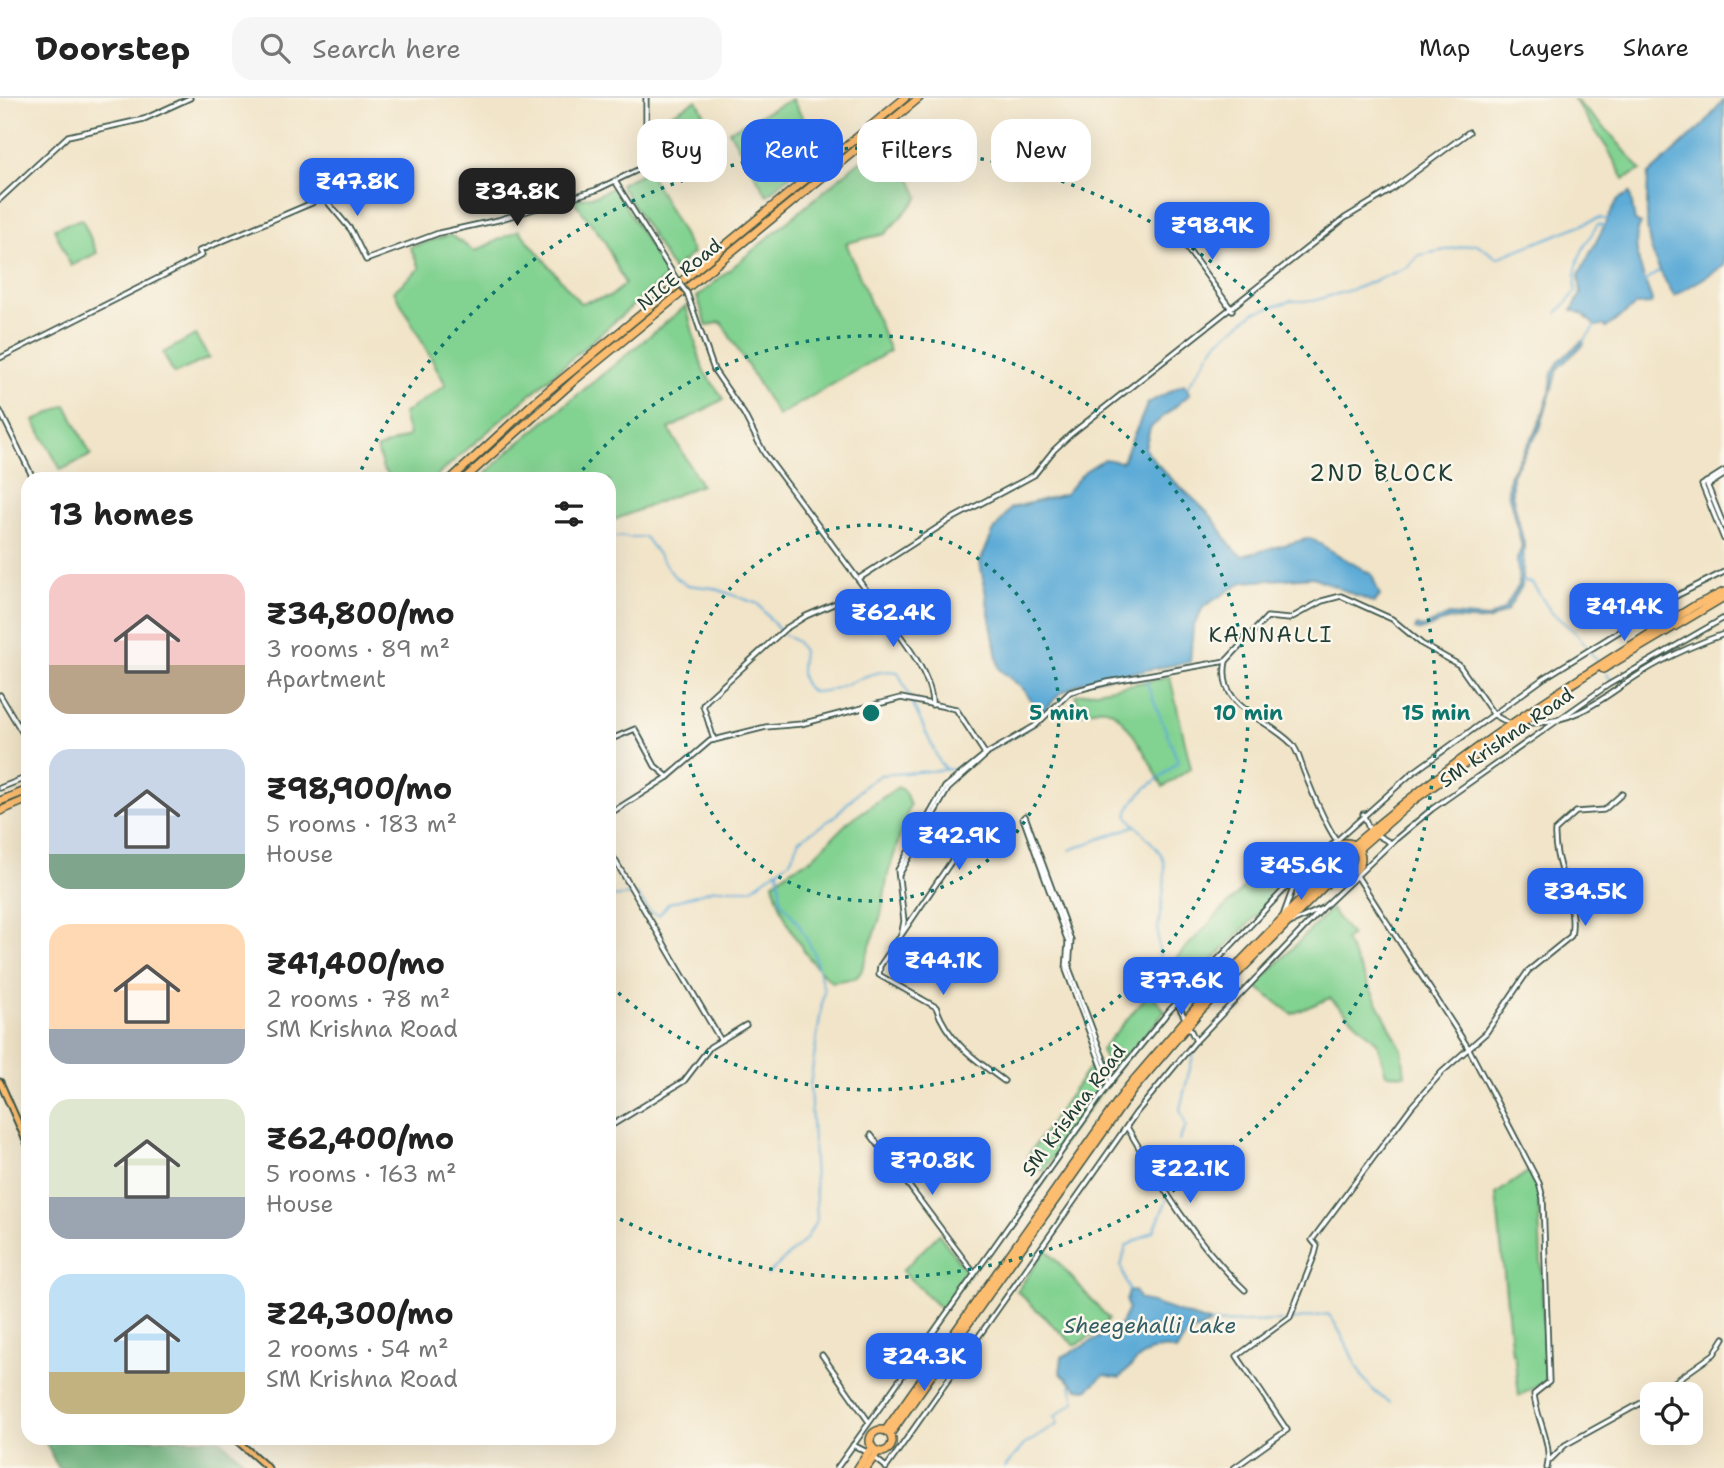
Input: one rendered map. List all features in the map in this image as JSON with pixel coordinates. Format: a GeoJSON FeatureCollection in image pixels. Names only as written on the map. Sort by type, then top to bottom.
{"type":"FeatureCollection","features":[{"type":"Feature","properties":{"kind":"highway","name":"NICE Road"},"geometry":{"type":"LineString","coordinates":[[459,472],[538,399],[905,98]]}},
{"type":"Feature","properties":{"kind":"highway","name":"NICE Road"},"geometry":{"type":"LineString","coordinates":[[472,472],[566,387],[919,98]]}},
{"type":"Feature","properties":{"kind":"highway","name":"SM Krishna Road"},"geometry":{"type":"LineString","coordinates":[[1356,848],[1414,800],[1557,697],[1696,605],[1724,592]]}},
{"type":"Feature","properties":{"kind":"highway","name":"SM Krishna Road"},"geometry":{"type":"LineString","coordinates":[[1621,655],[1724,597]]}},
{"type":"Feature","properties":{"kind":"highway"},"geometry":{"type":"LineString","coordinates":[[0,801],[21,793]]}},
{"type":"Feature","properties":{"kind":"highway"},"geometry":{"type":"LineString","coordinates":[[0,811],[21,802]]}},
{"type":"Feature","properties":{"kind":"highway"},"geometry":{"type":"LineString","coordinates":[[1345,844],[1356,848],[1361,859],[1356,869],[1349,872],[1337,868],[1332,858],[1336,848],[1345,844]]}},
{"type":"Feature","properties":{"kind":"highway","name":"SM Krishna Road"},"geometry":{"type":"LineString","coordinates":[[888,1432],[1132,1091],[1186,1022],[1337,868]]}},
{"type":"Feature","properties":{"kind":"highway"},"geometry":{"type":"LineString","coordinates":[[858,1468],[873,1452],[885,1451],[891,1447],[888,1432],[873,1433],[870,1441],[873,1452],[866,1468]]}},
{"type":"Feature","properties":{"kind":"main road"},"geometry":{"type":"LineString","coordinates":[[0,1082],[21,1129]]}},
{"type":"Feature","properties":{"kind":"main road"},"geometry":{"type":"LineString","coordinates":[[0,1092],[21,1138]]}},
{"type":"Feature","properties":{"kind":"main road"},"geometry":{"type":"LineString","coordinates":[[240,1445],[265,1468]]}},
{"type":"Feature","properties":{"kind":"street"},"geometry":{"type":"LineString","coordinates":[[0,199],[68,136],[144,119],[190,98]]}},
{"type":"Feature","properties":{"kind":"street"},"geometry":{"type":"LineString","coordinates":[[0,358],[184,265],[202,255],[199,251],[312,204],[320,193],[351,230],[366,260],[439,233],[498,220],[596,190],[654,162],[646,138],[646,98]]}},
{"type":"Feature","properties":{"kind":"street"},"geometry":{"type":"LineString","coordinates":[[858,579],[948,521],[1034,475],[1070,435],[1232,310],[1345,218],[1388,192],[1469,132]]}},
{"type":"Feature","properties":{"kind":"street"},"geometry":{"type":"LineString","coordinates":[[615,181],[687,293],[714,370],[744,414],[764,453],[909,649],[932,690],[932,705]]}},
{"type":"Feature","properties":{"kind":"street"},"geometry":{"type":"LineString","coordinates":[[1172,228],[1232,310]]}},
{"type":"Feature","properties":{"kind":"street"},"geometry":{"type":"LineString","coordinates":[[0,411],[30,472]]}},
{"type":"Feature","properties":{"kind":"street"},"geometry":{"type":"LineString","coordinates":[[1706,485],[1724,473]]}},
{"type":"Feature","properties":{"kind":"street"},"geometry":{"type":"LineString","coordinates":[[1706,485],[1724,526]]}},
{"type":"Feature","properties":{"kind":"street"},"geometry":{"type":"LineString","coordinates":[[1706,485],[1724,539]]}},
{"type":"Feature","properties":{"kind":"street","name":"SM Krishna Road"},"geometry":{"type":"LineString","coordinates":[[837,1468],[1110,1083],[1177,1003],[1297,876],[1410,774],[1574,658],[1678,595],[1724,572]]}},
{"type":"Feature","properties":{"kind":"street"},"geometry":{"type":"LineString","coordinates":[[714,740],[704,705],[779,633],[806,616],[866,590]]}},
{"type":"Feature","properties":{"kind":"street"},"geometry":{"type":"LineString","coordinates":[[1336,838],[1320,813],[1293,746],[1242,708],[1226,689],[1223,675],[1226,662],[1267,617],[1289,620],[1322,601],[1341,596],[1392,620],[1422,644],[1459,666],[1494,715],[1507,722]]}},
{"type":"Feature","properties":{"kind":"street","name":"SM Krishna Road"},"geometry":{"type":"LineString","coordinates":[[886,1468],[1127,1126],[1196,1041],[1323,908],[1391,843],[1432,809],[1608,685],[1724,618]]}},
{"type":"Feature","properties":{"kind":"street"},"geometry":{"type":"LineString","coordinates":[[1531,723],[1557,720],[1590,709],[1661,662],[1724,634]]}},
{"type":"Feature","properties":{"kind":"street"},"geometry":{"type":"LineString","coordinates":[[902,933],[904,921],[898,870],[945,787],[986,755],[1035,726],[1070,692],[1143,675],[1226,662]]}},
{"type":"Feature","properties":{"kind":"street"},"geometry":{"type":"LineString","coordinates":[[0,695],[21,730]]}},
{"type":"Feature","properties":{"kind":"street"},"geometry":{"type":"LineString","coordinates":[[616,810],[668,777],[714,740],[766,727],[802,724],[907,699],[956,709],[986,755]]}},
{"type":"Feature","properties":{"kind":"street"},"geometry":{"type":"LineString","coordinates":[[616,737],[635,729],[655,766],[668,777]]}},
{"type":"Feature","properties":{"kind":"street"},"geometry":{"type":"LineString","coordinates":[[899,875],[948,789],[986,755]]}},
{"type":"Feature","properties":{"kind":"street"},"geometry":{"type":"LineString","coordinates":[[0,788],[21,780]]}},
{"type":"Feature","properties":{"kind":"street"},"geometry":{"type":"LineString","coordinates":[[1234,1468],[1287,1430],[1237,1356],[1290,1317],[1315,1254],[1317,1246],[1312,1240],[1412,1106],[1441,1072],[1489,1028],[1528,971],[1571,936],[1572,919],[1555,848],[1558,827],[1576,812],[1604,810],[1622,794]]}},
{"type":"Feature","properties":{"kind":"street"},"geometry":{"type":"LineString","coordinates":[[932,813],[955,856],[880,966],[879,975],[936,1007],[941,1020],[962,1050],[1004,1081]]}},
{"type":"Feature","properties":{"kind":"street"},"geometry":{"type":"LineString","coordinates":[[1363,814],[1373,833],[1391,843]]}},
{"type":"Feature","properties":{"kind":"street"},"geometry":{"type":"LineString","coordinates":[[1024,817],[1071,940],[1069,968],[1110,1083]]}},
{"type":"Feature","properties":{"kind":"street"},"geometry":{"type":"LineString","coordinates":[[616,862],[720,1039]]}},
{"type":"Feature","properties":{"kind":"street"},"geometry":{"type":"LineString","coordinates":[[1303,871],[1322,883],[1332,900]]}},
{"type":"Feature","properties":{"kind":"street"},"geometry":{"type":"LineString","coordinates":[[1283,923],[1297,876]]}},
{"type":"Feature","properties":{"kind":"street"},"geometry":{"type":"LineString","coordinates":[[1357,876],[1469,1049],[1527,1154],[1543,1198],[1549,1382],[1534,1394],[1536,1415],[1549,1460],[1547,1468]]}},
{"type":"Feature","properties":{"kind":"street"},"geometry":{"type":"LineString","coordinates":[[1283,923],[1323,908]]}},
{"type":"Feature","properties":{"kind":"street"},"geometry":{"type":"LineString","coordinates":[[1177,1003],[1196,1041]]}},
{"type":"Feature","properties":{"kind":"street"},"geometry":{"type":"LineString","coordinates":[[616,1123],[684,1081],[705,1053],[720,1039],[746,1025]]}},
{"type":"Feature","properties":{"kind":"street"},"geometry":{"type":"LineString","coordinates":[[1127,1126],[1162,1186],[1205,1247],[1222,1269],[1245,1290]]}},
{"type":"Feature","properties":{"kind":"street"},"geometry":{"type":"LineString","coordinates":[[871,1135],[974,1273]]}},
{"type":"Feature","properties":{"kind":"street"},"geometry":{"type":"LineString","coordinates":[[1674,1382],[1714,1354],[1724,1338]]}},
{"type":"Feature","properties":{"kind":"street"},"geometry":{"type":"LineString","coordinates":[[822,1355],[869,1422]]}},
{"type":"Feature","properties":{"kind":"street"},"geometry":{"type":"LineString","coordinates":[[1549,1460],[1565,1445],[1640,1404]]}},
{"type":"Feature","properties":{"kind":"street"},"geometry":{"type":"LineString","coordinates":[[865,1427],[873,1433]]}},
{"type":"Feature","properties":{"kind":"street"},"geometry":{"type":"LineString","coordinates":[[853,1445],[873,1452],[886,1468]]}},
{"type":"Feature","properties":{"kind":"green space"},"geometry":{"type":"Polygon","coordinates":[[[1573,98],[1610,133],[1641,170],[1624,179],[1607,148],[1573,98]]]}},
{"type":"Feature","properties":{"kind":"green space"},"geometry":{"type":"Polygon","coordinates":[[[792,99],[803,119],[753,119],[792,99]]]}},
{"type":"Feature","properties":{"kind":"green space"},"geometry":{"type":"Polygon","coordinates":[[[697,100],[707,119],[664,119],[697,100]]]}},
{"type":"Feature","properties":{"kind":"green space"},"geometry":{"type":"Polygon","coordinates":[[[741,125],[741,151],[729,131],[741,125]]]}},
{"type":"Feature","properties":{"kind":"green space"},"geometry":{"type":"Polygon","coordinates":[[[857,163],[857,182],[912,182],[919,197],[885,234],[846,243],[890,351],[778,416],[721,322],[707,326],[697,297],[835,182],[843,182],[843,175],[857,163]]]}},
{"type":"Feature","properties":{"kind":"green space"},"geometry":{"type":"Polygon","coordinates":[[[553,175],[570,195],[538,205],[530,195],[553,175]]]}},
{"type":"Feature","properties":{"kind":"green space"},"geometry":{"type":"Polygon","coordinates":[[[637,176],[637,182],[655,182],[693,253],[673,270],[620,184],[637,176]]]}},
{"type":"Feature","properties":{"kind":"green space"},"geometry":{"type":"Polygon","coordinates":[[[759,182],[783,182],[767,195],[759,182]]]}},
{"type":"Feature","properties":{"kind":"green space"},"geometry":{"type":"Polygon","coordinates":[[[614,187],[667,276],[441,472],[386,472],[377,449],[409,436],[403,414],[446,385],[394,291],[420,268],[410,247],[450,235],[475,251],[519,230],[580,303],[611,296],[625,284],[604,240],[573,200],[597,195],[614,187]]]}},
{"type":"Feature","properties":{"kind":"green space"},"geometry":{"type":"Polygon","coordinates":[[[82,219],[97,253],[71,266],[54,228],[82,219]]]}},
{"type":"Feature","properties":{"kind":"green space"},"geometry":{"type":"Polygon","coordinates":[[[686,306],[703,370],[724,399],[669,429],[701,485],[616,519],[616,472],[487,472],[509,451],[686,306]]]}},
{"type":"Feature","properties":{"kind":"green space"},"geometry":{"type":"Polygon","coordinates":[[[195,335],[209,358],[174,374],[163,353],[195,335]]]}},
{"type":"Feature","properties":{"kind":"green space"},"geometry":{"type":"Polygon","coordinates":[[[66,405],[91,455],[61,470],[34,421],[66,405]]]}},
{"type":"Feature","properties":{"kind":"green space"},"geometry":{"type":"Polygon","coordinates":[[[1170,677],[1191,768],[1163,787],[1141,747],[1121,719],[1107,709],[1082,713],[1075,695],[1170,677]]]}},
{"type":"Feature","properties":{"kind":"green space"},"geometry":{"type":"Polygon","coordinates":[[[898,787],[905,792],[910,805],[888,874],[881,915],[861,972],[856,978],[832,982],[812,962],[795,937],[773,883],[791,869],[810,860],[848,822],[898,787]]]}},
{"type":"Feature","properties":{"kind":"green space"},"geometry":{"type":"Polygon","coordinates":[[[1281,866],[1288,884],[1188,985],[1177,974],[1174,960],[1258,873],[1281,866]]]}},
{"type":"Feature","properties":{"kind":"green space"},"geometry":{"type":"Polygon","coordinates":[[[1331,909],[1351,935],[1345,940],[1402,1050],[1405,1075],[1386,1074],[1377,1042],[1330,998],[1292,1014],[1255,986],[1331,909]]]}},
{"type":"Feature","properties":{"kind":"green space"},"geometry":{"type":"Polygon","coordinates":[[[1150,992],[1165,1011],[1112,1075],[1101,1050],[1150,992]]]}},
{"type":"Feature","properties":{"kind":"green space"},"geometry":{"type":"Polygon","coordinates":[[[1096,1058],[1106,1085],[1042,1172],[1027,1157],[1096,1058]]]}},
{"type":"Feature","properties":{"kind":"green space"},"geometry":{"type":"Polygon","coordinates":[[[1529,1171],[1538,1189],[1546,1381],[1519,1396],[1514,1353],[1512,1354],[1496,1194],[1529,1171]]]}},
{"type":"Feature","properties":{"kind":"green space"},"geometry":{"type":"Polygon","coordinates":[[[939,1234],[969,1275],[942,1310],[902,1271],[939,1234]]]}},
{"type":"Feature","properties":{"kind":"green space"},"geometry":{"type":"Polygon","coordinates":[[[1046,1249],[1109,1319],[1094,1335],[1074,1345],[1017,1291],[1046,1249]]]}},
{"type":"Feature","properties":{"kind":"green space"},"geometry":{"type":"Polygon","coordinates":[[[47,1445],[226,1445],[252,1468],[58,1468],[47,1445]]]}},
{"type":"Feature","properties":{"kind":"water"},"geometry":{"type":"Polygon","coordinates":[[[1724,99],[1724,266],[1674,296],[1657,264],[1649,238],[1648,175],[1704,124],[1724,99]]]}},
{"type":"Feature","properties":{"kind":"water"},"geometry":{"type":"Polygon","coordinates":[[[1630,193],[1635,221],[1641,224],[1637,232],[1637,252],[1651,304],[1636,305],[1606,328],[1604,325],[1595,326],[1583,314],[1572,310],[1581,294],[1579,275],[1618,199],[1630,193]]]}},
{"type":"Feature","properties":{"kind":"water"},"geometry":{"type":"Polygon","coordinates":[[[1582,341],[1584,344],[1558,368],[1540,429],[1512,474],[1512,494],[1524,544],[1522,586],[1507,611],[1488,621],[1450,619],[1421,631],[1415,629],[1417,625],[1423,627],[1449,615],[1488,618],[1504,609],[1519,585],[1517,559],[1522,547],[1508,492],[1509,476],[1537,429],[1550,392],[1552,373],[1559,361],[1582,341]]]}},
{"type":"Feature","properties":{"kind":"water"},"geometry":{"type":"Polygon","coordinates":[[[1184,384],[1190,394],[1150,428],[1145,448],[1167,475],[1214,519],[1232,547],[1242,556],[1310,538],[1372,575],[1380,596],[1374,603],[1313,577],[1243,582],[1203,607],[1193,628],[1190,662],[1082,682],[1059,694],[1041,715],[1023,689],[999,669],[980,562],[993,532],[1011,508],[1065,494],[1085,471],[1104,459],[1122,462],[1148,403],[1184,384]]]}},
{"type":"Feature","properties":{"kind":"water","name":"Sheegehalli Lake"},"geometry":{"type":"Polygon","coordinates":[[[1129,1291],[1134,1291],[1140,1299],[1211,1323],[1186,1336],[1176,1351],[1151,1351],[1120,1378],[1104,1375],[1087,1390],[1078,1389],[1060,1373],[1062,1357],[1119,1327],[1128,1309],[1126,1301],[1129,1291]]]}},
{"type":"Feature","properties":{"kind":"waterway"},"geometry":{"type":"LineString","coordinates":[[1187,388],[1217,342],[1255,312],[1291,301],[1313,301],[1357,288],[1408,267],[1419,255],[1477,244],[1497,258],[1599,218],[1609,220],[1606,226],[1598,224],[1583,249],[1577,263],[1576,292],[1557,313]]}},
{"type":"Feature","properties":{"kind":"waterway"},"geometry":{"type":"LineString","coordinates":[[1644,283],[1659,271]]}},
{"type":"Feature","properties":{"kind":"waterway"},"geometry":{"type":"LineString","coordinates":[[1582,343],[1595,326]]}},
{"type":"Feature","properties":{"kind":"waterway"},"geometry":{"type":"LineString","coordinates":[[616,537],[645,537],[674,576],[687,585],[713,588],[758,604],[779,630]]}},
{"type":"Feature","properties":{"kind":"waterway"},"geometry":{"type":"LineString","coordinates":[[1523,581],[1532,583],[1551,612],[1576,633],[1598,662]]}},
{"type":"Feature","properties":{"kind":"waterway"},"geometry":{"type":"LineString","coordinates":[[784,634],[797,642],[803,651],[802,678],[812,692],[834,689],[876,673],[898,672],[940,763],[946,769]]}},
{"type":"Feature","properties":{"kind":"waterway"},"geometry":{"type":"LineString","coordinates":[[1142,671],[1178,761],[1142,792],[1127,815],[1160,853],[1164,863],[1165,882],[1158,940],[1162,966],[1174,999]]}},
{"type":"Feature","properties":{"kind":"waterway"},"geometry":{"type":"LineString","coordinates":[[1606,673],[1611,680]]}},
{"type":"Feature","properties":{"kind":"waterway"},"geometry":{"type":"LineString","coordinates":[[637,894],[650,912],[659,915],[669,903],[715,889],[751,889],[790,861],[799,840],[833,818],[864,786],[880,775],[954,769],[1028,728],[1039,712]]}},
{"type":"Feature","properties":{"kind":"waterway"},"geometry":{"type":"LineString","coordinates":[[1070,850],[1134,826]]}},
{"type":"Feature","properties":{"kind":"waterway"},"geometry":{"type":"LineString","coordinates":[[767,1275],[806,1239],[817,1220],[810,1085],[824,990],[813,951],[798,923],[781,901],[778,871]]}},
{"type":"Feature","properties":{"kind":"waterway"},"geometry":{"type":"LineString","coordinates":[[616,896],[631,895]]}},
{"type":"Feature","properties":{"kind":"waterway"},"geometry":{"type":"LineString","coordinates":[[1179,1140],[1186,1126],[1180,1109],[1194,1052]]}},
{"type":"Feature","properties":{"kind":"waterway"},"geometry":{"type":"LineString","coordinates":[[1171,1190],[1178,1152]]}},
{"type":"Feature","properties":{"kind":"waterway"},"geometry":{"type":"LineString","coordinates":[[1129,1291],[1121,1267],[1126,1246],[1154,1231],[1167,1199]]}},
{"type":"Feature","properties":{"kind":"waterway"},"geometry":{"type":"LineString","coordinates":[[1286,1321],[1328,1314],[1368,1385],[1390,1402]]}},
{"type":"Feature","properties":{"kind":"waterway"},"geometry":{"type":"LineString","coordinates":[[1210,1323],[1281,1321]]}},
{"type":"Feature","properties":{"kind":"waterway"},"geometry":{"type":"LineString","coordinates":[[1004,1468],[1024,1445],[1058,1424],[1055,1416],[1075,1402],[1071,1385]]}},
{"type":"Feature","properties":{"kind":"district","name":"2ND BLOCK"},"geometry":{"type":"Point","coordinates":[1382,473]}},
{"type":"Feature","properties":{"kind":"district","name":"KANNALLI"},"geometry":{"type":"Point","coordinates":[1271,635]}}]}
